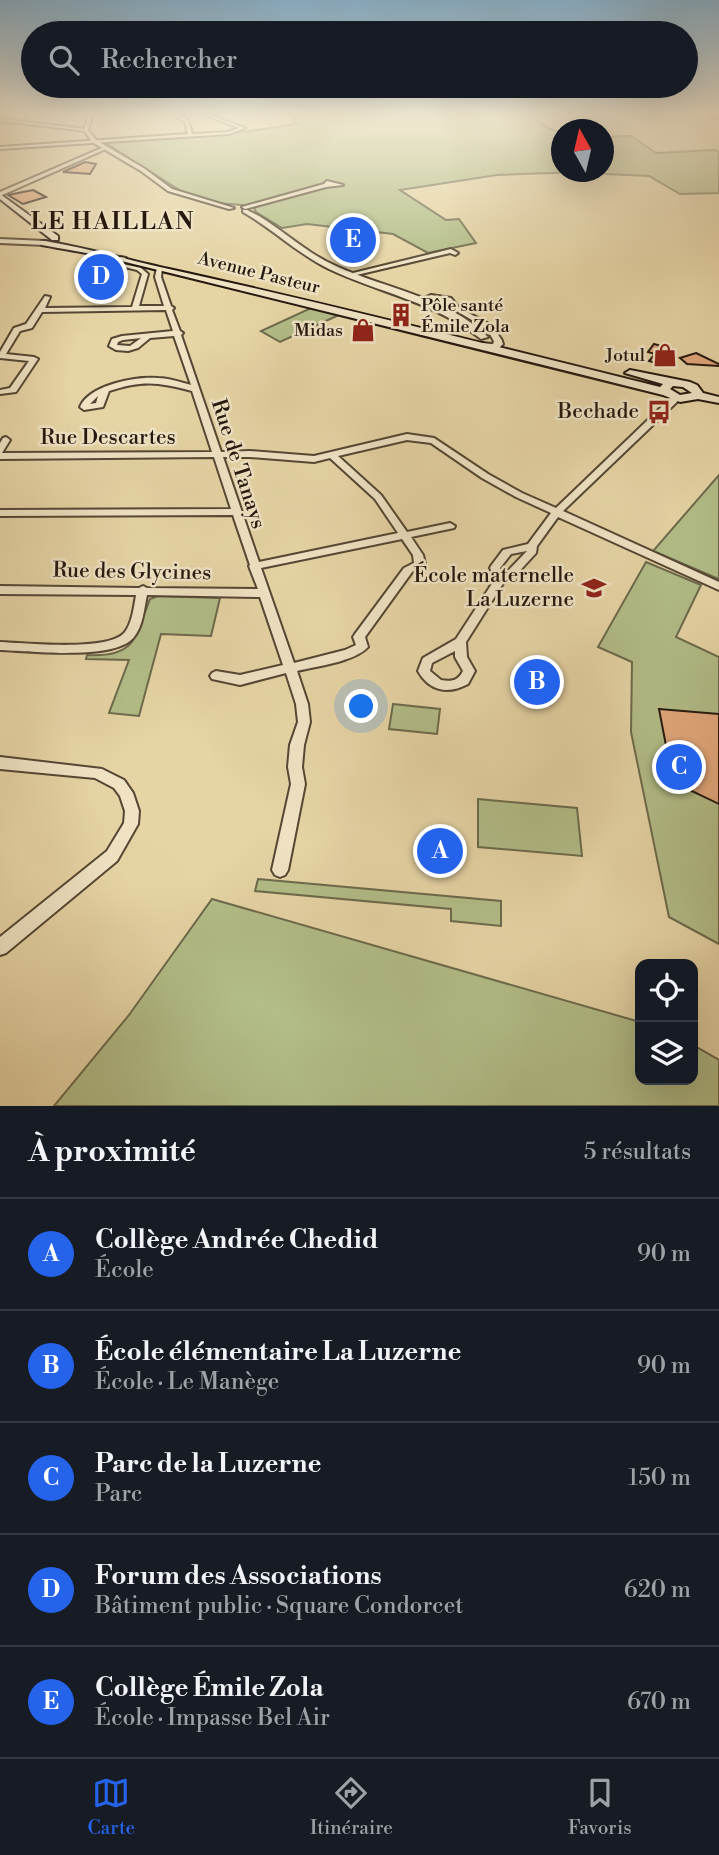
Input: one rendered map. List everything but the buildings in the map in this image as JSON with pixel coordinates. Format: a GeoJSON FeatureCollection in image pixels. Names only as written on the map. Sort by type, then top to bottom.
{"type":"FeatureCollection","features":[{"type":"Feature","properties":{"kind":"main road"},"geometry":{"type":"LineString","coordinates":[[0,195],[55,238],[68,240],[63,245]]}},
{"type":"Feature","properties":{"kind":"main road"},"geometry":{"type":"LineString","coordinates":[[45,243],[55,238]]}},
{"type":"Feature","properties":{"kind":"main road","name":"Avenue Pasteur"},"geometry":{"type":"LineString","coordinates":[[45,243],[123,258],[159,269],[447,337],[482,342],[670,387],[693,387],[697,395]]}},
{"type":"Feature","properties":{"kind":"main road","name":"Avenue Pasteur"},"geometry":{"type":"LineString","coordinates":[[447,337],[463,335],[482,342],[498,341],[670,387],[677,397],[691,398],[697,395],[719,400]]}},
{"type":"Feature","properties":{"kind":"street"},"geometry":{"type":"LineString","coordinates":[[0,195],[67,165]]}},
{"type":"Feature","properties":{"kind":"street"},"geometry":{"type":"LineString","coordinates":[[135,165],[170,190],[231,208],[236,212],[327,186]]}},
{"type":"Feature","properties":{"kind":"street"},"geometry":{"type":"LineString","coordinates":[[25,184],[40,185],[63,174],[50,172]]}},
{"type":"Feature","properties":{"kind":"street"},"geometry":{"type":"LineString","coordinates":[[246,209],[309,255],[348,275],[422,300],[471,326],[482,342]]}},
{"type":"Feature","properties":{"kind":"street"},"geometry":{"type":"LineString","coordinates":[[0,242],[45,243]]}},
{"type":"Feature","properties":{"kind":"street"},"geometry":{"type":"LineString","coordinates":[[348,275],[451,251],[455,253]]}},
{"type":"Feature","properties":{"kind":"street"},"geometry":{"type":"LineString","coordinates":[[123,258],[112,263],[139,269],[145,274],[135,309]]}},
{"type":"Feature","properties":{"kind":"street","name":"Rue de Tanays"},"geometry":{"type":"LineString","coordinates":[[159,269],[158,277],[171,308],[195,389],[302,704],[304,722],[297,745],[298,784],[295,807],[280,870]]}},
{"type":"Feature","properties":{"kind":"street"},"geometry":{"type":"LineString","coordinates":[[422,300],[438,296],[449,299],[454,307],[490,328],[498,341]]}},
{"type":"Feature","properties":{"kind":"street"},"geometry":{"type":"LineString","coordinates":[[0,392],[13,390],[34,359],[1,356],[18,330],[29,326],[47,297]]}},
{"type":"Feature","properties":{"kind":"street"},"geometry":{"type":"LineString","coordinates":[[40,310],[171,308]]}},
{"type":"Feature","properties":{"kind":"street"},"geometry":{"type":"LineString","coordinates":[[463,335],[471,326]]}},
{"type":"Feature","properties":{"kind":"street"},"geometry":{"type":"LineString","coordinates":[[147,337],[179,333]]}},
{"type":"Feature","properties":{"kind":"street"},"geometry":{"type":"LineString","coordinates":[[107,388],[155,380],[195,389]]}},
{"type":"Feature","properties":{"kind":"street"},"geometry":{"type":"LineString","coordinates":[[460,642],[500,579],[509,576],[532,551],[532,546],[556,513],[677,397]]}},
{"type":"Feature","properties":{"kind":"street","name":"Rue Descartes"},"geometry":{"type":"LineString","coordinates":[[0,452],[216,451],[314,459],[420,437],[433,441],[485,476],[556,513]]}},
{"type":"Feature","properties":{"kind":"street"},"geometry":{"type":"LineString","coordinates":[[0,440],[6,440],[0,452]]}},
{"type":"Feature","properties":{"kind":"street"},"geometry":{"type":"LineString","coordinates":[[216,676],[240,680],[348,654],[362,647],[359,637],[408,570],[420,564],[418,555],[378,497],[333,456]]}},
{"type":"Feature","properties":{"kind":"street"},"geometry":{"type":"LineString","coordinates":[[0,513],[236,512]]}},
{"type":"Feature","properties":{"kind":"street"},"geometry":{"type":"LineString","coordinates":[[556,513],[719,586]]}},
{"type":"Feature","properties":{"kind":"street"},"geometry":{"type":"LineString","coordinates":[[254,566],[450,526]]}},
{"type":"Feature","properties":{"kind":"street"},"geometry":{"type":"LineString","coordinates":[[500,579],[495,568],[508,552],[532,546]]}},
{"type":"Feature","properties":{"kind":"street","name":"Rue des Glycines"},"geometry":{"type":"LineString","coordinates":[[0,590],[264,593]]}},
{"type":"Feature","properties":{"kind":"street"},"geometry":{"type":"LineString","coordinates":[[0,646],[103,648],[121,643],[130,635],[143,590]]}},
{"type":"Feature","properties":{"kind":"street"},"geometry":{"type":"LineString","coordinates":[[0,764],[97,773],[118,784],[126,793],[132,811],[131,824],[112,856],[0,947]]}},
{"type":"Feature","properties":{"kind":"green space"},"geometry":{"type":"Polygon","coordinates":[[[140,165],[551,165],[551,173],[497,175],[400,190],[446,220],[459,219],[476,243],[428,253],[393,234],[307,224],[282,228],[256,212],[253,206],[218,203],[181,191],[140,165]]]}},
{"type":"Feature","properties":{"kind":"green space"},"geometry":{"type":"Polygon","coordinates":[[[614,165],[719,165],[719,193],[680,194],[649,176],[614,174],[614,165]]]}},
{"type":"Feature","properties":{"kind":"green space"},"geometry":{"type":"Polygon","coordinates":[[[311,308],[339,315],[280,342],[261,331],[311,308]]]}},
{"type":"Feature","properties":{"kind":"green space"},"geometry":{"type":"Polygon","coordinates":[[[719,475],[719,579],[653,551],[719,475]]]}},
{"type":"Feature","properties":{"kind":"green space"},"geometry":{"type":"Polygon","coordinates":[[[646,562],[701,585],[676,637],[719,657],[719,944],[669,917],[631,732],[632,662],[598,647],[646,562]]]}},
{"type":"Feature","properties":{"kind":"green space"},"geometry":{"type":"Polygon","coordinates":[[[158,596],[220,598],[211,636],[161,634],[139,716],[109,713],[129,660],[86,659],[87,655],[116,653],[125,648],[137,634],[150,599],[158,596]]]}},
{"type":"Feature","properties":{"kind":"green space"},"geometry":{"type":"Polygon","coordinates":[[[393,704],[440,709],[437,734],[389,729],[393,704]]]}},
{"type":"Feature","properties":{"kind":"green space"},"geometry":{"type":"Polygon","coordinates":[[[478,799],[577,808],[582,856],[478,847],[478,799]]]}},
{"type":"Feature","properties":{"kind":"green space"},"geometry":{"type":"Polygon","coordinates":[[[258,879],[501,901],[501,926],[451,921],[451,909],[255,891],[258,879]]]}},
{"type":"Feature","properties":{"kind":"green space"},"geometry":{"type":"Polygon","coordinates":[[[212,899],[635,1021],[635,1085],[698,1085],[698,1048],[719,1060],[719,1106],[54,1106],[129,1015],[212,899]]]}},
{"type":"Feature","properties":{"kind":"place","name":"Collège Émile Zola"},"geometry":{"type":"Point","coordinates":[353,240]}},
{"type":"Feature","properties":{"kind":"place","name":"Forum des Associations"},"geometry":{"type":"Point","coordinates":[101,277]}},
{"type":"Feature","properties":{"kind":"place","name":"Pôle santé Émile Zola"},"geometry":{"type":"Point","coordinates":[401,315]}},
{"type":"Feature","properties":{"kind":"place","name":"Midas"},"geometry":{"type":"Point","coordinates":[363,330]}},
{"type":"Feature","properties":{"kind":"place","name":"Jotul"},"geometry":{"type":"Point","coordinates":[665,355]}},
{"type":"Feature","properties":{"kind":"place","name":"Bechade"},"geometry":{"type":"Point","coordinates":[659,412]}},
{"type":"Feature","properties":{"kind":"place","name":"École maternelle La Luzerne"},"geometry":{"type":"Point","coordinates":[594,588]}},
{"type":"Feature","properties":{"kind":"place","name":"École élémentaire La Luzerne"},"geometry":{"type":"Point","coordinates":[537,682]}},
{"type":"Feature","properties":{"kind":"place","name":"Parc de la Luzerne"},"geometry":{"type":"Point","coordinates":[679,767]}},
{"type":"Feature","properties":{"kind":"place","name":"Collège Andrée Chedid"},"geometry":{"type":"Point","coordinates":[440,851]}},
{"type":"Feature","properties":{"kind":"district","name":"LE HAILLAN"},"geometry":{"type":"Point","coordinates":[113,222]}}]}
